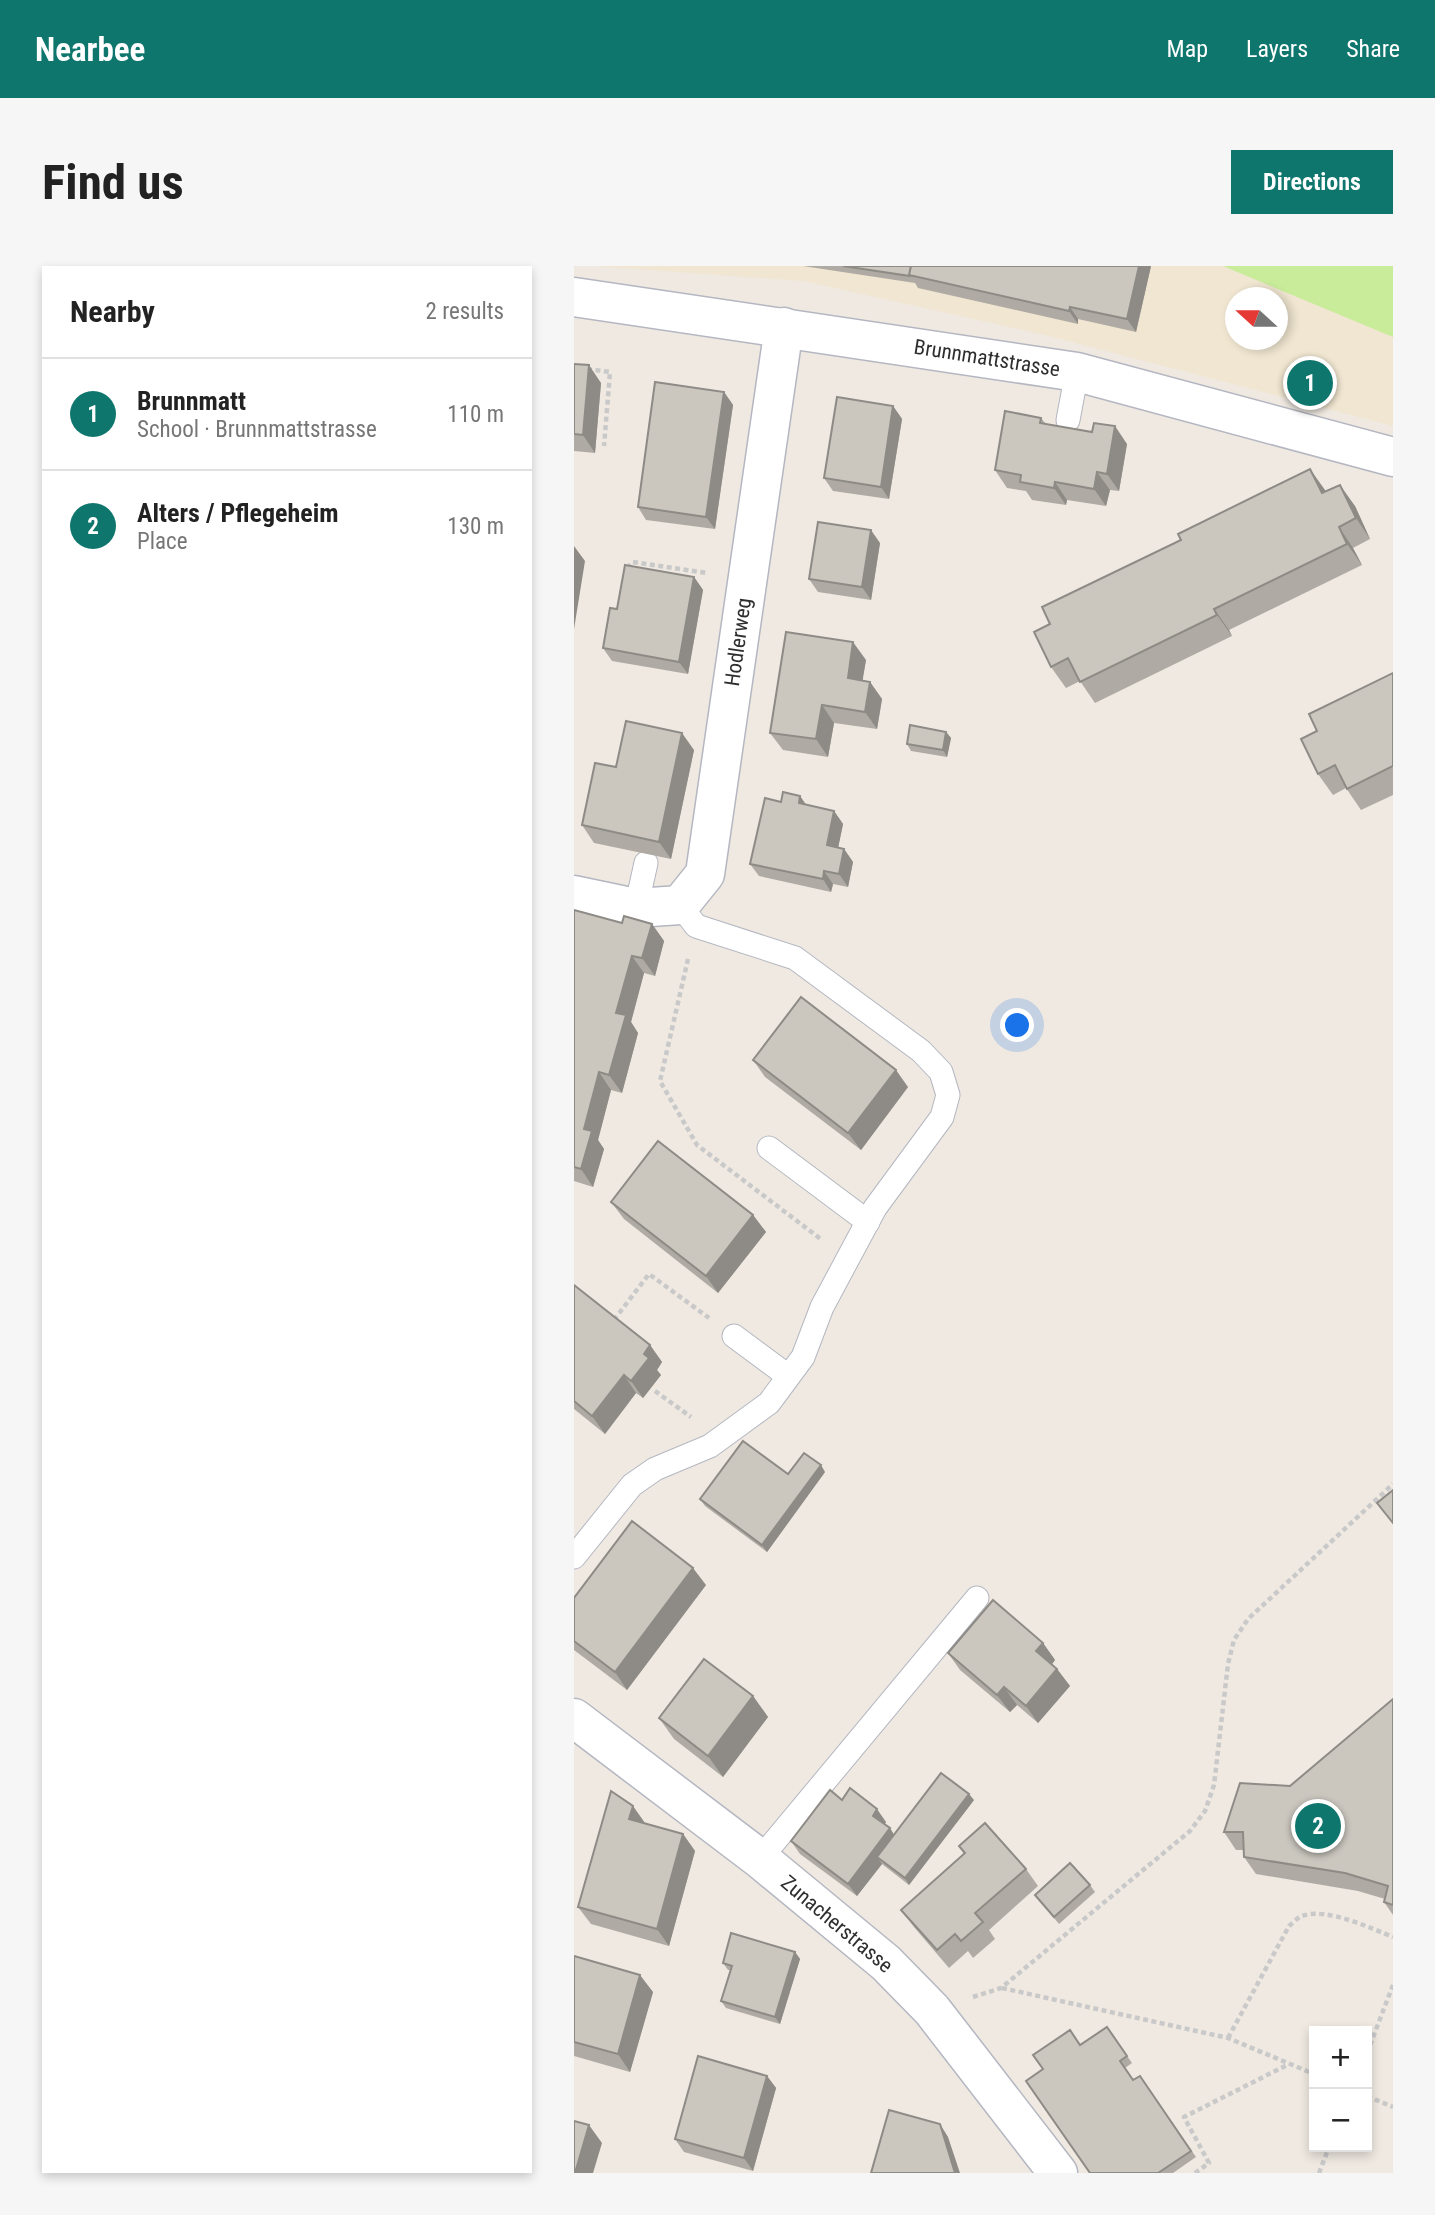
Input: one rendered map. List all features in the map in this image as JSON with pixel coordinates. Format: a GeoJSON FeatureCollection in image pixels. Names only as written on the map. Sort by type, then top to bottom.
{"type":"FeatureCollection","features":[{"type":"Feature","properties":{"kind":"street","name":"Brunnmattstrasse"},"geometry":{"type":"LineString","coordinates":[[574,297],[1077,372],[1393,457]]}},
{"type":"Feature","properties":{"kind":"street","name":"Hodlerweg"},"geometry":{"type":"LineString","coordinates":[[688,915],[705,874],[784,327]]}},
{"type":"Feature","properties":{"kind":"street"},"geometry":{"type":"LineString","coordinates":[[574,895],[688,915]]}},
{"type":"Feature","properties":{"kind":"street","name":"Zunacherstrasse"},"geometry":{"type":"LineString","coordinates":[[574,1718],[760,1859],[886,1963],[932,2010],[1058,2173]]}},
{"type":"Feature","properties":{"kind":"lane"},"geometry":{"type":"LineString","coordinates":[[1068,420],[1077,372]]}},
{"type":"Feature","properties":{"kind":"lane"},"geometry":{"type":"LineString","coordinates":[[636,908],[646,863]]}},
{"type":"Feature","properties":{"kind":"lane"},"geometry":{"type":"LineString","coordinates":[[574,1557],[632,1485],[656,1469],[710,1446],[769,1403],[803,1357],[822,1307],[847,1259],[868,1222],[942,1117],[948,1095],[940,1072],[920,1051],[795,958],[688,915]]}},
{"type":"Feature","properties":{"kind":"lane"},"geometry":{"type":"LineString","coordinates":[[769,1148],[868,1222]]}},
{"type":"Feature","properties":{"kind":"lane"},"geometry":{"type":"LineString","coordinates":[[734,1336],[788,1376]]}},
{"type":"Feature","properties":{"kind":"lane"},"geometry":{"type":"LineString","coordinates":[[760,1859],[976,1598]]}},
{"type":"Feature","properties":{"kind":"path"},"geometry":{"type":"LineString","coordinates":[[586,368],[610,372],[604,446]]}},
{"type":"Feature","properties":{"kind":"path"},"geometry":{"type":"LineString","coordinates":[[626,569],[633,562],[748,579]]}},
{"type":"Feature","properties":{"kind":"path"},"geometry":{"type":"LineString","coordinates":[[688,915],[660,1081],[697,1145],[847,1259]]}},
{"type":"Feature","properties":{"kind":"path"},"geometry":{"type":"LineString","coordinates":[[614,1320],[649,1274],[734,1336]]}},
{"type":"Feature","properties":{"kind":"path"},"geometry":{"type":"LineString","coordinates":[[655,1391],[719,1439]]}},
{"type":"Feature","properties":{"kind":"path"},"geometry":{"type":"LineString","coordinates":[[932,2010],[1001,1988],[1190,1831],[1205,1811],[1214,1786],[1228,1664],[1234,1640],[1248,1619],[1393,1484]]}},
{"type":"Feature","properties":{"kind":"path"},"geometry":{"type":"LineString","coordinates":[[1228,2038],[1289,1926],[1302,1916],[1346,1919],[1393,1937]]}},
{"type":"Feature","properties":{"kind":"path"},"geometry":{"type":"LineString","coordinates":[[1372,2040],[1393,1985]]}},
{"type":"Feature","properties":{"kind":"path"},"geometry":{"type":"LineString","coordinates":[[1001,1988],[1228,2038],[1309,2072]]}},
{"type":"Feature","properties":{"kind":"path"},"geometry":{"type":"LineString","coordinates":[[1195,2173],[1209,2163],[1184,2117],[1290,2064]]}},
{"type":"Feature","properties":{"kind":"path"},"geometry":{"type":"LineString","coordinates":[[1372,2098],[1393,2107]]}},
{"type":"Feature","properties":{"kind":"path"},"geometry":{"type":"LineString","coordinates":[[1319,2173],[1327,2152]]}},
{"type":"Feature","properties":{"kind":"shaded area"},"geometry":{"type":"Polygon","coordinates":[[[594,266],[1393,266],[1393,426],[1049,336],[804,281],[594,266]]]}},
{"type":"Feature","properties":{"kind":"green space"},"geometry":{"type":"Polygon","coordinates":[[[1223,266],[1393,266],[1393,337],[1288,293],[1288,287],[1273,287],[1223,266]]]}},
{"type":"Feature","properties":{"kind":"building"},"geometry":{"type":"Polygon","coordinates":[[[843,266],[911,266],[910,276],[843,266]]]}},
{"type":"Feature","properties":{"kind":"building"},"geometry":{"type":"Polygon","coordinates":[[[911,266],[1139,266],[1127,319],[1070,307],[1069,311],[909,275],[911,266]]]}},
{"type":"Feature","properties":{"kind":"building"},"geometry":{"type":"Polygon","coordinates":[[[574,364],[589,365],[583,435],[574,434],[574,364]]]}},
{"type":"Feature","properties":{"kind":"building"},"geometry":{"type":"Polygon","coordinates":[[[655,382],[724,392],[706,517],[638,507],[655,382]]]}},
{"type":"Feature","properties":{"kind":"building"},"geometry":{"type":"Polygon","coordinates":[[[837,397],[893,406],[881,487],[824,478],[837,397]]]}},
{"type":"Feature","properties":{"kind":"building"},"geometry":{"type":"Polygon","coordinates":[[[1005,411],[1041,418],[1040,423],[1092,432],[1094,423],[1115,426],[1107,474],[1097,472],[1094,489],[1055,482],[1054,488],[1020,482],[1021,475],[995,470],[1005,411]]]}},
{"type":"Feature","properties":{"kind":"building"},"geometry":{"type":"Polygon","coordinates":[[[1310,469],[1322,493],[1340,485],[1356,518],[1339,527],[1347,544],[1214,609],[1217,615],[1080,682],[1068,658],[1051,667],[1034,632],[1050,624],[1042,607],[1181,540],[1178,534],[1310,469]]]}},
{"type":"Feature","properties":{"kind":"building"},"geometry":{"type":"Polygon","coordinates":[[[818,522],[871,530],[862,587],[809,579],[818,522]]]}},
{"type":"Feature","properties":{"kind":"building"},"geometry":{"type":"Polygon","coordinates":[[[625,565],[694,577],[679,662],[603,648],[610,608],[617,609],[625,565]]]}},
{"type":"Feature","properties":{"kind":"building"},"geometry":{"type":"Polygon","coordinates":[[[786,632],[853,642],[848,678],[870,682],[865,712],[822,705],[816,739],[770,733],[786,632]]]}},
{"type":"Feature","properties":{"kind":"building"},"geometry":{"type":"Polygon","coordinates":[[[1393,673],[1393,766],[1347,789],[1335,765],[1318,774],[1301,739],[1317,731],[1309,714],[1393,673]]]}},
{"type":"Feature","properties":{"kind":"building"},"geometry":{"type":"Polygon","coordinates":[[[626,721],[682,733],[659,842],[582,825],[595,763],[616,767],[626,721]]]}},
{"type":"Feature","properties":{"kind":"building"},"geometry":{"type":"Polygon","coordinates":[[[910,725],[946,732],[943,750],[907,744],[910,725]]]}},
{"type":"Feature","properties":{"kind":"building"},"geometry":{"type":"Polygon","coordinates":[[[783,792],[800,796],[799,803],[834,811],[827,845],[844,849],[839,874],[824,871],[823,879],[750,864],[765,798],[781,802],[783,792]]]}},
{"type":"Feature","properties":{"kind":"building"},"geometry":{"type":"Polygon","coordinates":[[[574,910],[622,923],[624,916],[652,924],[642,958],[632,956],[616,1013],[626,1015],[609,1075],[599,1072],[584,1129],[592,1131],[581,1169],[574,1167],[574,910]]]}},
{"type":"Feature","properties":{"kind":"building"},"geometry":{"type":"Polygon","coordinates":[[[801,997],[896,1070],[848,1133],[753,1060],[801,997]]]}},
{"type":"Feature","properties":{"kind":"building"},"geometry":{"type":"Polygon","coordinates":[[[658,1141],[753,1215],[706,1276],[611,1202],[658,1141]]]}},
{"type":"Feature","properties":{"kind":"building"},"geometry":{"type":"Polygon","coordinates":[[[574,1285],[650,1345],[644,1354],[649,1358],[631,1381],[624,1375],[592,1416],[574,1401],[574,1285]]]}},
{"type":"Feature","properties":{"kind":"building"},"geometry":{"type":"Polygon","coordinates":[[[743,1441],[788,1474],[804,1453],[821,1465],[762,1545],[700,1499],[743,1441]]]}},
{"type":"Feature","properties":{"kind":"building"},"geometry":{"type":"Polygon","coordinates":[[[1393,1490],[1393,1523],[1377,1503],[1393,1490]]]}},
{"type":"Feature","properties":{"kind":"building"},"geometry":{"type":"Polygon","coordinates":[[[632,1521],[693,1568],[615,1672],[574,1641],[574,1598],[632,1521]]]}},
{"type":"Feature","properties":{"kind":"building"},"geometry":{"type":"Polygon","coordinates":[[[993,1600],[1043,1643],[1036,1651],[1057,1669],[1026,1706],[1004,1687],[997,1695],[948,1653],[993,1600]]]}},
{"type":"Feature","properties":{"kind":"building"},"geometry":{"type":"Polygon","coordinates":[[[704,1659],[753,1696],[708,1756],[659,1718],[704,1659]]]}},
{"type":"Feature","properties":{"kind":"building"},"geometry":{"type":"Polygon","coordinates":[[[1393,1699],[1393,1905],[1384,1902],[1388,1886],[1345,1873],[1244,1857],[1243,1832],[1224,1832],[1240,1783],[1290,1786],[1393,1699]]]}},
{"type":"Feature","properties":{"kind":"building"},"geometry":{"type":"Polygon","coordinates":[[[941,1773],[969,1794],[905,1878],[877,1857],[941,1773]]]}},
{"type":"Feature","properties":{"kind":"building"},"geometry":{"type":"Polygon","coordinates":[[[850,1788],[877,1809],[873,1816],[890,1828],[848,1884],[791,1841],[830,1790],[842,1800],[850,1788]]]}},
{"type":"Feature","properties":{"kind":"building"},"geometry":{"type":"Polygon","coordinates":[[[611,1791],[633,1806],[629,1819],[683,1834],[657,1929],[578,1907],[611,1791]]]}},
{"type":"Feature","properties":{"kind":"building"},"geometry":{"type":"Polygon","coordinates":[[[985,1823],[1026,1869],[975,1913],[983,1922],[961,1941],[955,1934],[937,1950],[901,1910],[965,1853],[959,1846],[985,1823]]]}},
{"type":"Feature","properties":{"kind":"building"},"geometry":{"type":"Polygon","coordinates":[[[1070,1863],[1090,1885],[1054,1917],[1035,1895],[1070,1863]]]}},
{"type":"Feature","properties":{"kind":"building"},"geometry":{"type":"Polygon","coordinates":[[[731,1933],[795,1952],[775,2017],[721,2001],[732,1966],[723,1963],[731,1933]]]}},
{"type":"Feature","properties":{"kind":"building"},"geometry":{"type":"Polygon","coordinates":[[[574,1956],[640,1975],[618,2054],[574,2042],[574,1956]]]}},
{"type":"Feature","properties":{"kind":"building"},"geometry":{"type":"Polygon","coordinates":[[[1107,2027],[1127,2056],[1120,2061],[1133,2080],[1140,2076],[1191,2151],[1158,2173],[1090,2173],[1026,2081],[1043,2069],[1033,2055],[1070,2030],[1080,2045],[1107,2027]]]}},
{"type":"Feature","properties":{"kind":"building"},"geometry":{"type":"Polygon","coordinates":[[[698,2056],[767,2076],[744,2158],[675,2139],[698,2056]]]}},
{"type":"Feature","properties":{"kind":"building"},"geometry":{"type":"Polygon","coordinates":[[[889,2110],[940,2124],[955,2173],[871,2173],[889,2110]]]}},
{"type":"Feature","properties":{"kind":"building"},"geometry":{"type":"Polygon","coordinates":[[[574,2121],[589,2125],[575,2173],[574,2173],[574,2121]]]}},
{"type":"Feature","properties":{"kind":"place","name":"Brunnmatt"},"geometry":{"type":"Point","coordinates":[1310,383]}},
{"type":"Feature","properties":{"kind":"place","name":"Alters / Pflegeheim"},"geometry":{"type":"Point","coordinates":[1318,1826]}}]}
